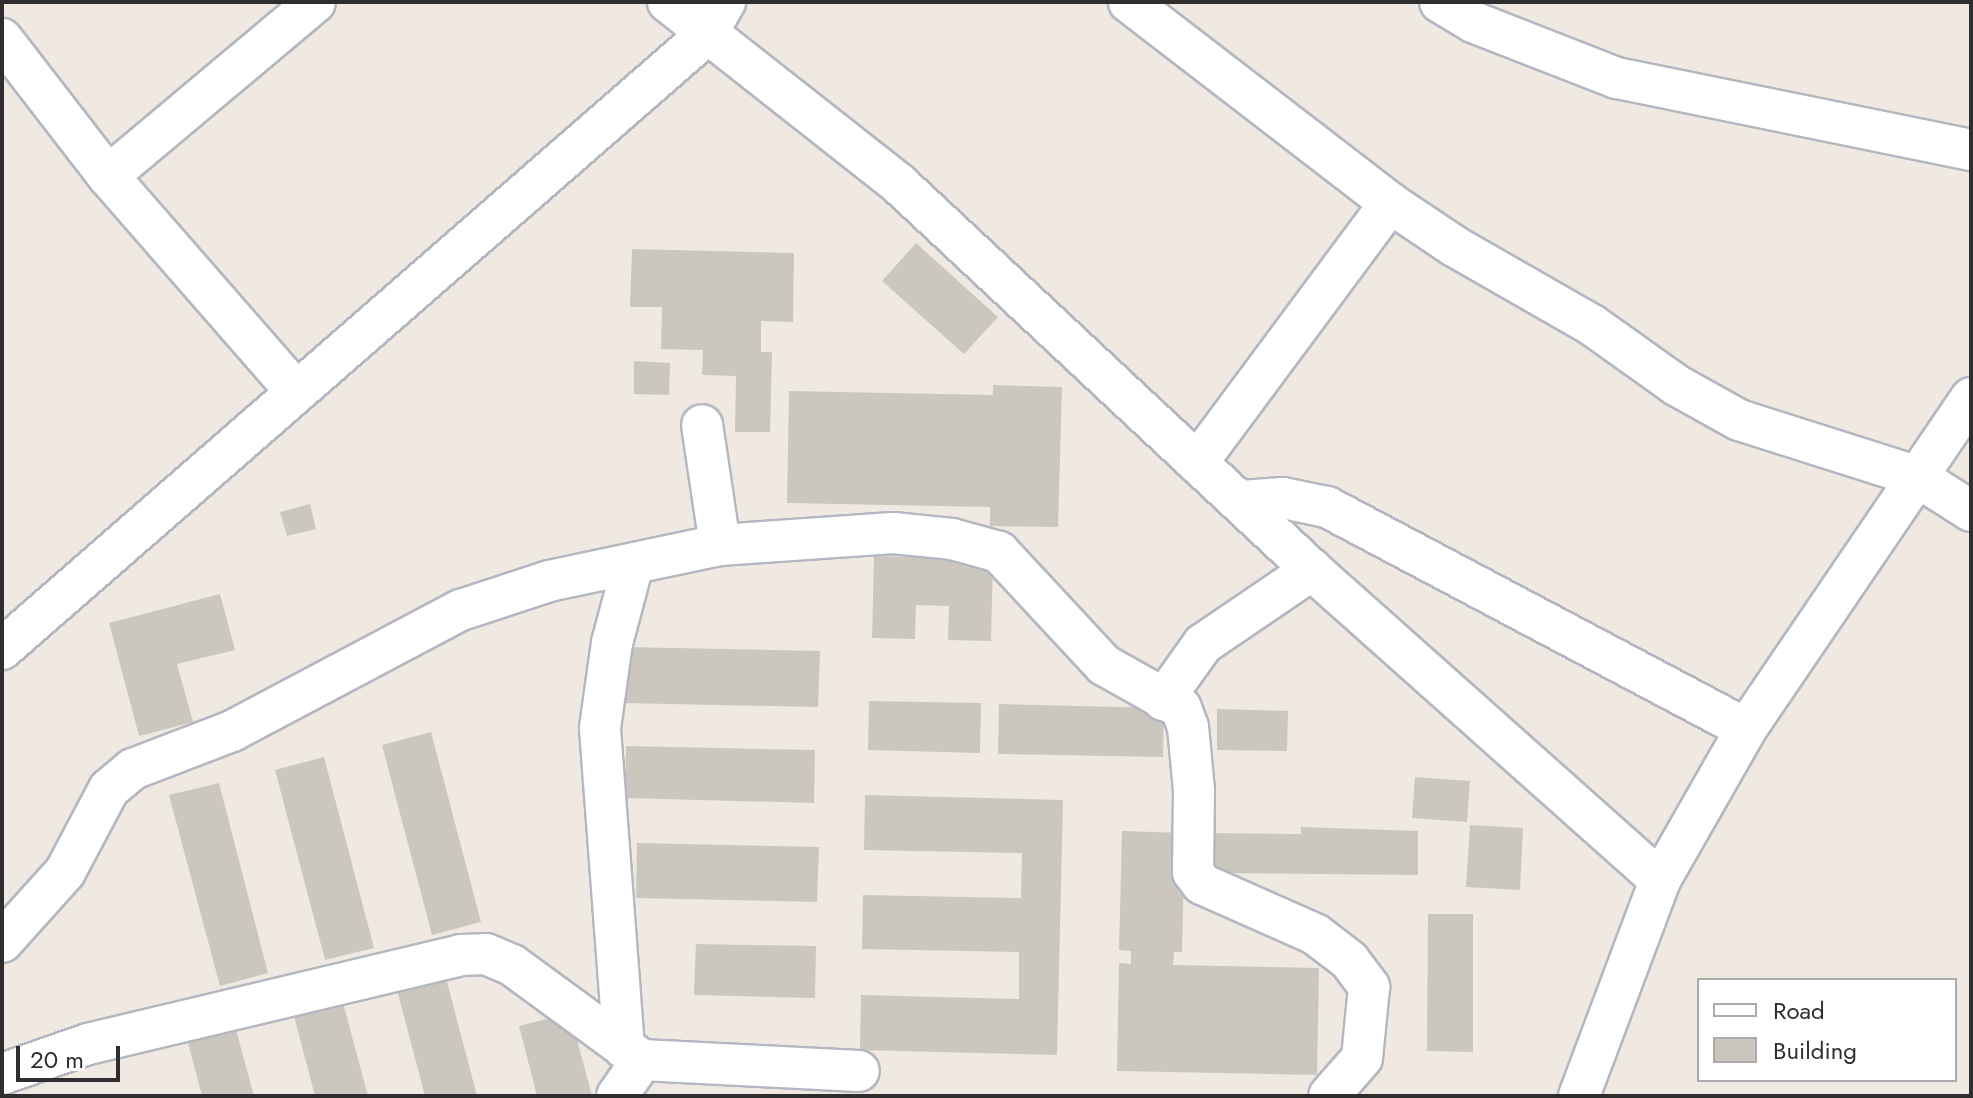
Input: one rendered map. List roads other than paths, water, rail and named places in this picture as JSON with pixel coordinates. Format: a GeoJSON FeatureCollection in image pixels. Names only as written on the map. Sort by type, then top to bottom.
{"type":"FeatureCollection","features":[{"type":"Feature","properties":{"kind":"street"},"geometry":{"type":"LineString","coordinates":[[108,176],[315,2]]}},
{"type":"Feature","properties":{"kind":"street"},"geometry":{"type":"LineString","coordinates":[[668,2],[716,19],[899,184],[1312,570],[1660,880]]}},
{"type":"Feature","properties":{"kind":"street"},"geometry":{"type":"LineString","coordinates":[[1129,2],[1390,203],[1739,420],[1916,476],[1971,511]]}},
{"type":"Feature","properties":{"kind":"street"},"geometry":{"type":"LineString","coordinates":[[1440,2],[1473,22],[1617,78],[1971,150]]}},
{"type":"Feature","properties":{"kind":"street"},"geometry":{"type":"LineString","coordinates":[[2,649],[716,19]]}},
{"type":"Feature","properties":{"kind":"street"},"geometry":{"type":"LineString","coordinates":[[2,39],[108,176],[295,390]]}},
{"type":"Feature","properties":{"kind":"street"},"geometry":{"type":"LineString","coordinates":[[1197,463],[1390,203]]}},
{"type":"Feature","properties":{"kind":"street"},"geometry":{"type":"LineString","coordinates":[[1579,1096],[1660,880],[1746,729],[1971,398]]}},
{"type":"Feature","properties":{"kind":"street"},"geometry":{"type":"LineString","coordinates":[[702,425],[720,545]]}},
{"type":"Feature","properties":{"kind":"street"},"geometry":{"type":"LineString","coordinates":[[1241,501],[1283,498],[1327,507],[1746,729]]}},
{"type":"Feature","properties":{"kind":"street"},"geometry":{"type":"LineString","coordinates":[[2,942],[65,872],[109,789],[133,769],[232,731],[461,610],[549,581],[720,545],[893,533],[952,539],[999,552],[1104,665],[1181,708],[1188,727],[1193,872],[1202,884],[1315,934],[1349,960],[1369,987],[1362,1058],[1329,1096]]}},
{"type":"Feature","properties":{"kind":"street"},"geometry":{"type":"LineString","coordinates":[[617,1096],[633,1054],[600,728],[612,643],[633,564]]}},
{"type":"Feature","properties":{"kind":"street"},"geometry":{"type":"LineString","coordinates":[[1163,700],[1203,644],[1312,570]]}},
{"type":"Feature","properties":{"kind":"street"},"geometry":{"type":"LineString","coordinates":[[2,1074],[88,1044],[461,955],[486,954],[512,965],[633,1054],[859,1071]]}}]}
